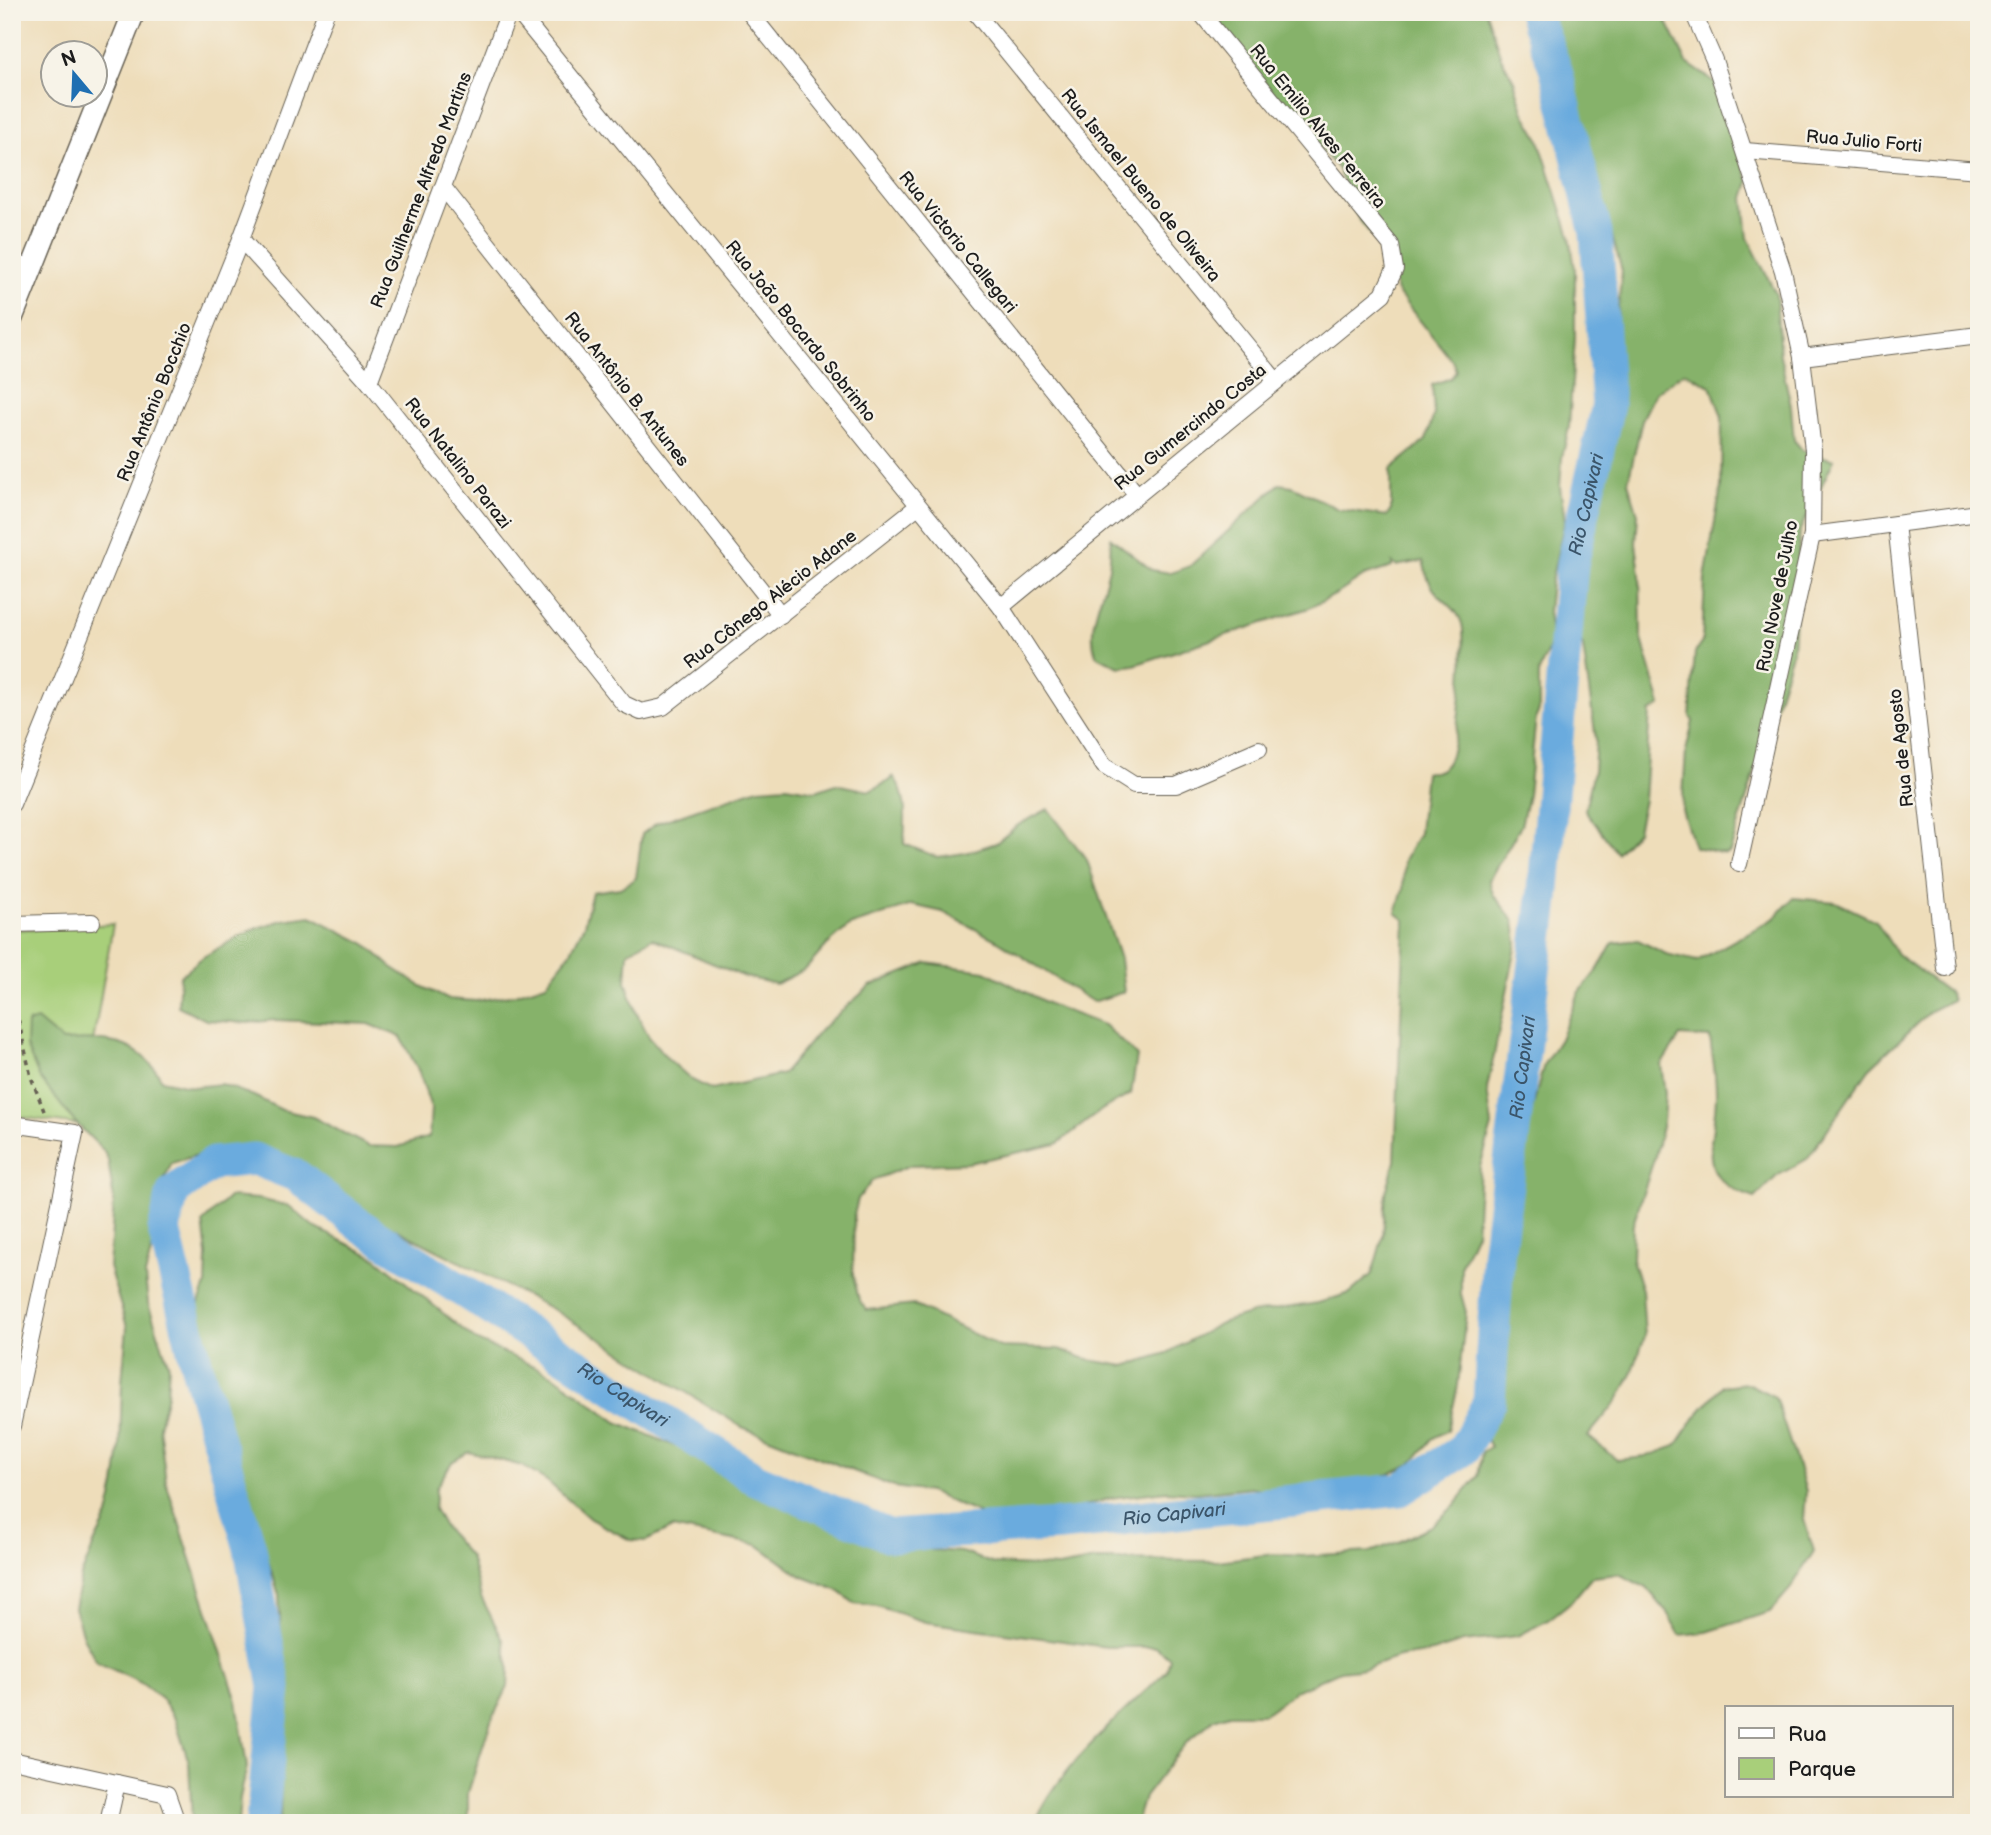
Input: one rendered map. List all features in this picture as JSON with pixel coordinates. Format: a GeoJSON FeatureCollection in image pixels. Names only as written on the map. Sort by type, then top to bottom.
{"type":"FeatureCollection","features":[{"type":"Feature","properties":{"kind":"street"},"geometry":{"type":"LineString","coordinates":[[12,318],[22,264],[134,12]]}},
{"type":"Feature","properties":{"kind":"street","name":"Rua Antônio Bocchio"},"geometry":{"type":"LineString","coordinates":[[12,804],[240,239],[326,12]]}},
{"type":"Feature","properties":{"kind":"street","name":"Rua Guilherme Alfredo Martins"},"geometry":{"type":"LineString","coordinates":[[369,382],[509,12]]}},
{"type":"Feature","properties":{"kind":"street","name":"Rua João Bocardo Sobrinho"},"geometry":{"type":"LineString","coordinates":[[518,12],[1000,607],[1104,766],[1134,785],[1176,785],[1259,749]]}},
{"type":"Feature","properties":{"kind":"street","name":"Rua Victorio Callegari"},"geometry":{"type":"LineString","coordinates":[[749,12],[1138,495]]}},
{"type":"Feature","properties":{"kind":"street","name":"Rua Ismael Bueno de Oliveira"},"geometry":{"type":"LineString","coordinates":[[975,12],[1276,381]]}},
{"type":"Feature","properties":{"kind":"street","name":"Rua Emilio Alves Ferreira"},"geometry":{"type":"LineString","coordinates":[[1200,12],[1391,245],[1395,269]]}},
{"type":"Feature","properties":{"kind":"street","name":"Rua Nove de Julho"},"geometry":{"type":"LineString","coordinates":[[1693,12],[1714,60],[1783,271],[1802,357],[1813,450],[1812,535],[1739,864]]}},
{"type":"Feature","properties":{"kind":"street","name":"Rua Julio Forti"},"geometry":{"type":"LineString","coordinates":[[1745,151],[1979,170]]}},
{"type":"Feature","properties":{"kind":"street","name":"Rua Antônio B. Antunes"},"geometry":{"type":"LineString","coordinates":[[443,187],[780,615]]}},
{"type":"Feature","properties":{"kind":"street","name":"Rua Natalino Parazi"},"geometry":{"type":"LineString","coordinates":[[240,239],[369,382],[624,704],[641,712]]}},
{"type":"Feature","properties":{"kind":"street","name":"Rua Gumercindo Costa"},"geometry":{"type":"LineString","coordinates":[[1000,607],[1383,294],[1395,269]]}},
{"type":"Feature","properties":{"kind":"street"},"geometry":{"type":"LineString","coordinates":[[1802,357],[1979,335]]}},
{"type":"Feature","properties":{"kind":"street","name":"Rua Cônego Alécio Adane"},"geometry":{"type":"LineString","coordinates":[[641,712],[663,707],[918,506]]}},
{"type":"Feature","properties":{"kind":"street"},"geometry":{"type":"LineString","coordinates":[[1812,535],[1979,513]]}},
{"type":"Feature","properties":{"kind":"street","name":"Rua de Agosto"},"geometry":{"type":"LineString","coordinates":[[1896,524],[1945,968]]}},
{"type":"Feature","properties":{"kind":"street"},"geometry":{"type":"LineString","coordinates":[[12,925],[92,922]]}},
{"type":"Feature","properties":{"kind":"street"},"geometry":{"type":"LineString","coordinates":[[12,1124],[75,1133],[12,1426]]}},
{"type":"Feature","properties":{"kind":"street"},"geometry":{"type":"LineString","coordinates":[[12,1760],[167,1794],[174,1814],[172,1823]]}},
{"type":"Feature","properties":{"kind":"street"},"geometry":{"type":"LineString","coordinates":[[108,1823],[117,1783]]}},
{"type":"Feature","properties":{"kind":"path"},"geometry":{"type":"LineString","coordinates":[[12,991],[31,1077],[50,1130]]}},
{"type":"Feature","properties":{"kind":"green space"},"geometry":{"type":"Polygon","coordinates":[[[1222,12],[1486,12],[1524,113],[1538,137],[1570,236],[1575,269],[1575,338],[1569,427],[1562,458],[1560,487],[1565,520],[1551,582],[1548,612],[1552,640],[1539,672],[1539,711],[1536,717],[1528,795],[1521,826],[1489,880],[1493,894],[1514,921],[1517,943],[1487,1089],[1492,1126],[1480,1167],[1476,1233],[1461,1265],[1461,1294],[1466,1312],[1458,1385],[1448,1430],[1432,1439],[1411,1464],[1344,1491],[1310,1490],[1282,1494],[1251,1487],[1196,1493],[1166,1491],[1111,1498],[1048,1518],[1019,1516],[991,1519],[929,1492],[894,1487],[742,1427],[554,1310],[354,1208],[265,1167],[197,1155],[172,1163],[158,1191],[161,1213],[145,1276],[148,1303],[169,1366],[167,1395],[159,1426],[166,1482],[237,1701],[247,1767],[238,1823],[192,1823],[189,1763],[175,1719],[161,1698],[141,1683],[97,1662],[84,1639],[74,1608],[81,1576],[108,1516],[115,1485],[120,1448],[127,1327],[109,1267],[114,1201],[108,1160],[103,1150],[73,1120],[39,1077],[26,1046],[27,1023],[37,1020],[62,1041],[106,1041],[132,1049],[153,1066],[162,1080],[193,1087],[221,1084],[282,1110],[313,1117],[368,1146],[398,1147],[429,1137],[431,1108],[419,1072],[401,1037],[369,1024],[206,1020],[178,1006],[180,976],[203,957],[251,930],[283,920],[311,916],[366,944],[390,966],[447,999],[476,1001],[515,994],[546,984],[570,953],[584,925],[592,892],[620,888],[636,878],[642,834],[657,823],[758,788],[787,786],[816,791],[836,784],[870,791],[891,780],[893,776],[904,800],[904,844],[937,857],[965,853],[996,843],[1018,825],[1048,809],[1087,860],[1120,959],[1124,992],[1093,1002],[998,941],[943,912],[912,905],[849,926],[827,945],[806,969],[776,984],[745,977],[652,938],[628,952],[626,981],[636,1012],[649,1037],[668,1059],[692,1080],[712,1090],[783,1074],[820,1030],[870,986],[927,963],[985,971],[1051,1005],[1104,1025],[1137,1056],[1131,1094],[1103,1109],[1057,1144],[969,1163],[911,1165],[873,1180],[858,1199],[854,1215],[853,1275],[859,1300],[867,1310],[914,1305],[1000,1347],[1059,1349],[1089,1360],[1125,1366],[1167,1353],[1221,1323],[1252,1313],[1318,1303],[1350,1293],[1372,1274],[1383,1236],[1386,1192],[1395,1161],[1405,920],[1396,913],[1403,890],[1404,860],[1419,833],[1425,772],[1436,771],[1445,766],[1454,741],[1463,674],[1463,635],[1460,619],[1433,588],[1423,561],[1396,566],[1392,563],[1392,567],[1364,576],[1309,608],[1134,665],[1119,667],[1096,655],[1093,644],[1096,613],[1109,568],[1111,538],[1152,570],[1171,573],[1190,566],[1279,484],[1292,486],[1338,509],[1387,516],[1391,510],[1391,469],[1426,440],[1434,414],[1432,385],[1451,378],[1456,371],[1453,362],[1397,292],[1383,250],[1358,218],[1338,169],[1220,30],[1222,12]]]}},
{"type":"Feature","properties":{"kind":"green space"},"geometry":{"type":"Polygon","coordinates":[[[1542,12],[1662,12],[1687,63],[1716,83],[1749,182],[1744,198],[1748,238],[1776,294],[1780,355],[1791,406],[1794,440],[1803,451],[1834,460],[1800,530],[1793,650],[1730,852],[1725,854],[1694,847],[1682,810],[1686,751],[1693,721],[1690,717],[1695,652],[1702,642],[1705,578],[1721,487],[1722,417],[1711,386],[1684,372],[1656,392],[1642,420],[1628,482],[1638,514],[1636,543],[1640,574],[1641,636],[1661,705],[1650,712],[1644,800],[1637,831],[1617,853],[1585,810],[1594,770],[1596,740],[1583,647],[1573,616],[1575,586],[1582,555],[1584,525],[1596,493],[1603,461],[1609,451],[1609,390],[1622,271],[1604,208],[1600,203],[1569,109],[1566,82],[1542,12]]]}},
{"type":"Feature","properties":{"kind":"green space"},"geometry":{"type":"Polygon","coordinates":[[[1793,898],[1836,902],[1876,921],[1897,954],[1949,993],[1952,1000],[1930,1011],[1869,1069],[1807,1159],[1777,1176],[1755,1198],[1734,1190],[1721,1180],[1713,1168],[1711,1141],[1716,1085],[1710,1038],[1680,1036],[1661,1065],[1665,1093],[1663,1122],[1633,1224],[1632,1259],[1642,1290],[1645,1336],[1632,1374],[1618,1400],[1588,1436],[1617,1460],[1645,1457],[1676,1446],[1695,1417],[1722,1386],[1747,1383],[1775,1397],[1806,1491],[1804,1520],[1814,1551],[1791,1588],[1770,1612],[1707,1632],[1680,1635],[1666,1611],[1647,1588],[1619,1574],[1592,1577],[1571,1602],[1548,1620],[1518,1636],[1463,1642],[1432,1652],[1399,1657],[1367,1668],[1340,1671],[1297,1690],[1264,1714],[1229,1714],[1214,1719],[1185,1744],[1144,1797],[1136,1823],[1035,1823],[1059,1782],[1076,1761],[1167,1670],[1170,1658],[1156,1647],[1107,1647],[925,1622],[877,1606],[854,1603],[837,1590],[801,1576],[758,1545],[672,1528],[646,1541],[630,1540],[590,1519],[547,1481],[522,1466],[469,1452],[452,1462],[436,1488],[434,1509],[444,1527],[470,1557],[481,1597],[503,1640],[509,1666],[508,1687],[491,1721],[468,1793],[468,1823],[280,1823],[283,1690],[279,1595],[218,1407],[188,1354],[193,1318],[206,1285],[207,1255],[203,1222],[229,1197],[258,1199],[289,1206],[314,1227],[376,1258],[477,1341],[552,1374],[617,1422],[719,1464],[802,1506],[835,1518],[904,1536],[932,1550],[961,1552],[994,1564],[1058,1567],[1096,1560],[1217,1561],[1273,1554],[1302,1556],[1370,1552],[1431,1526],[1453,1507],[1478,1476],[1482,1452],[1490,1447],[1486,1439],[1504,1340],[1509,1173],[1525,1136],[1544,1064],[1560,1039],[1579,993],[1598,969],[1613,943],[1638,940],[1666,954],[1697,961],[1775,918],[1793,898]]]}},
{"type":"Feature","properties":{"kind":"green space"},"geometry":{"type":"Polygon","coordinates":[[[113,924],[79,1125],[12,1116],[12,930],[113,924]]]}},
{"type":"Feature","properties":{"kind":"waterway","name":"Rio Capivari"},"geometry":{"type":"LineString","coordinates":[[262,1823],[275,1687],[250,1548],[199,1374],[164,1230],[173,1192],[213,1163],[254,1159],[297,1176],[361,1226],[756,1479],[890,1536],[1060,1525],[1400,1490],[1463,1450],[1489,1402],[1498,1256],[1543,900],[1572,564],[1608,405],[1596,233],[1556,70],[1534,12]]}}]}
